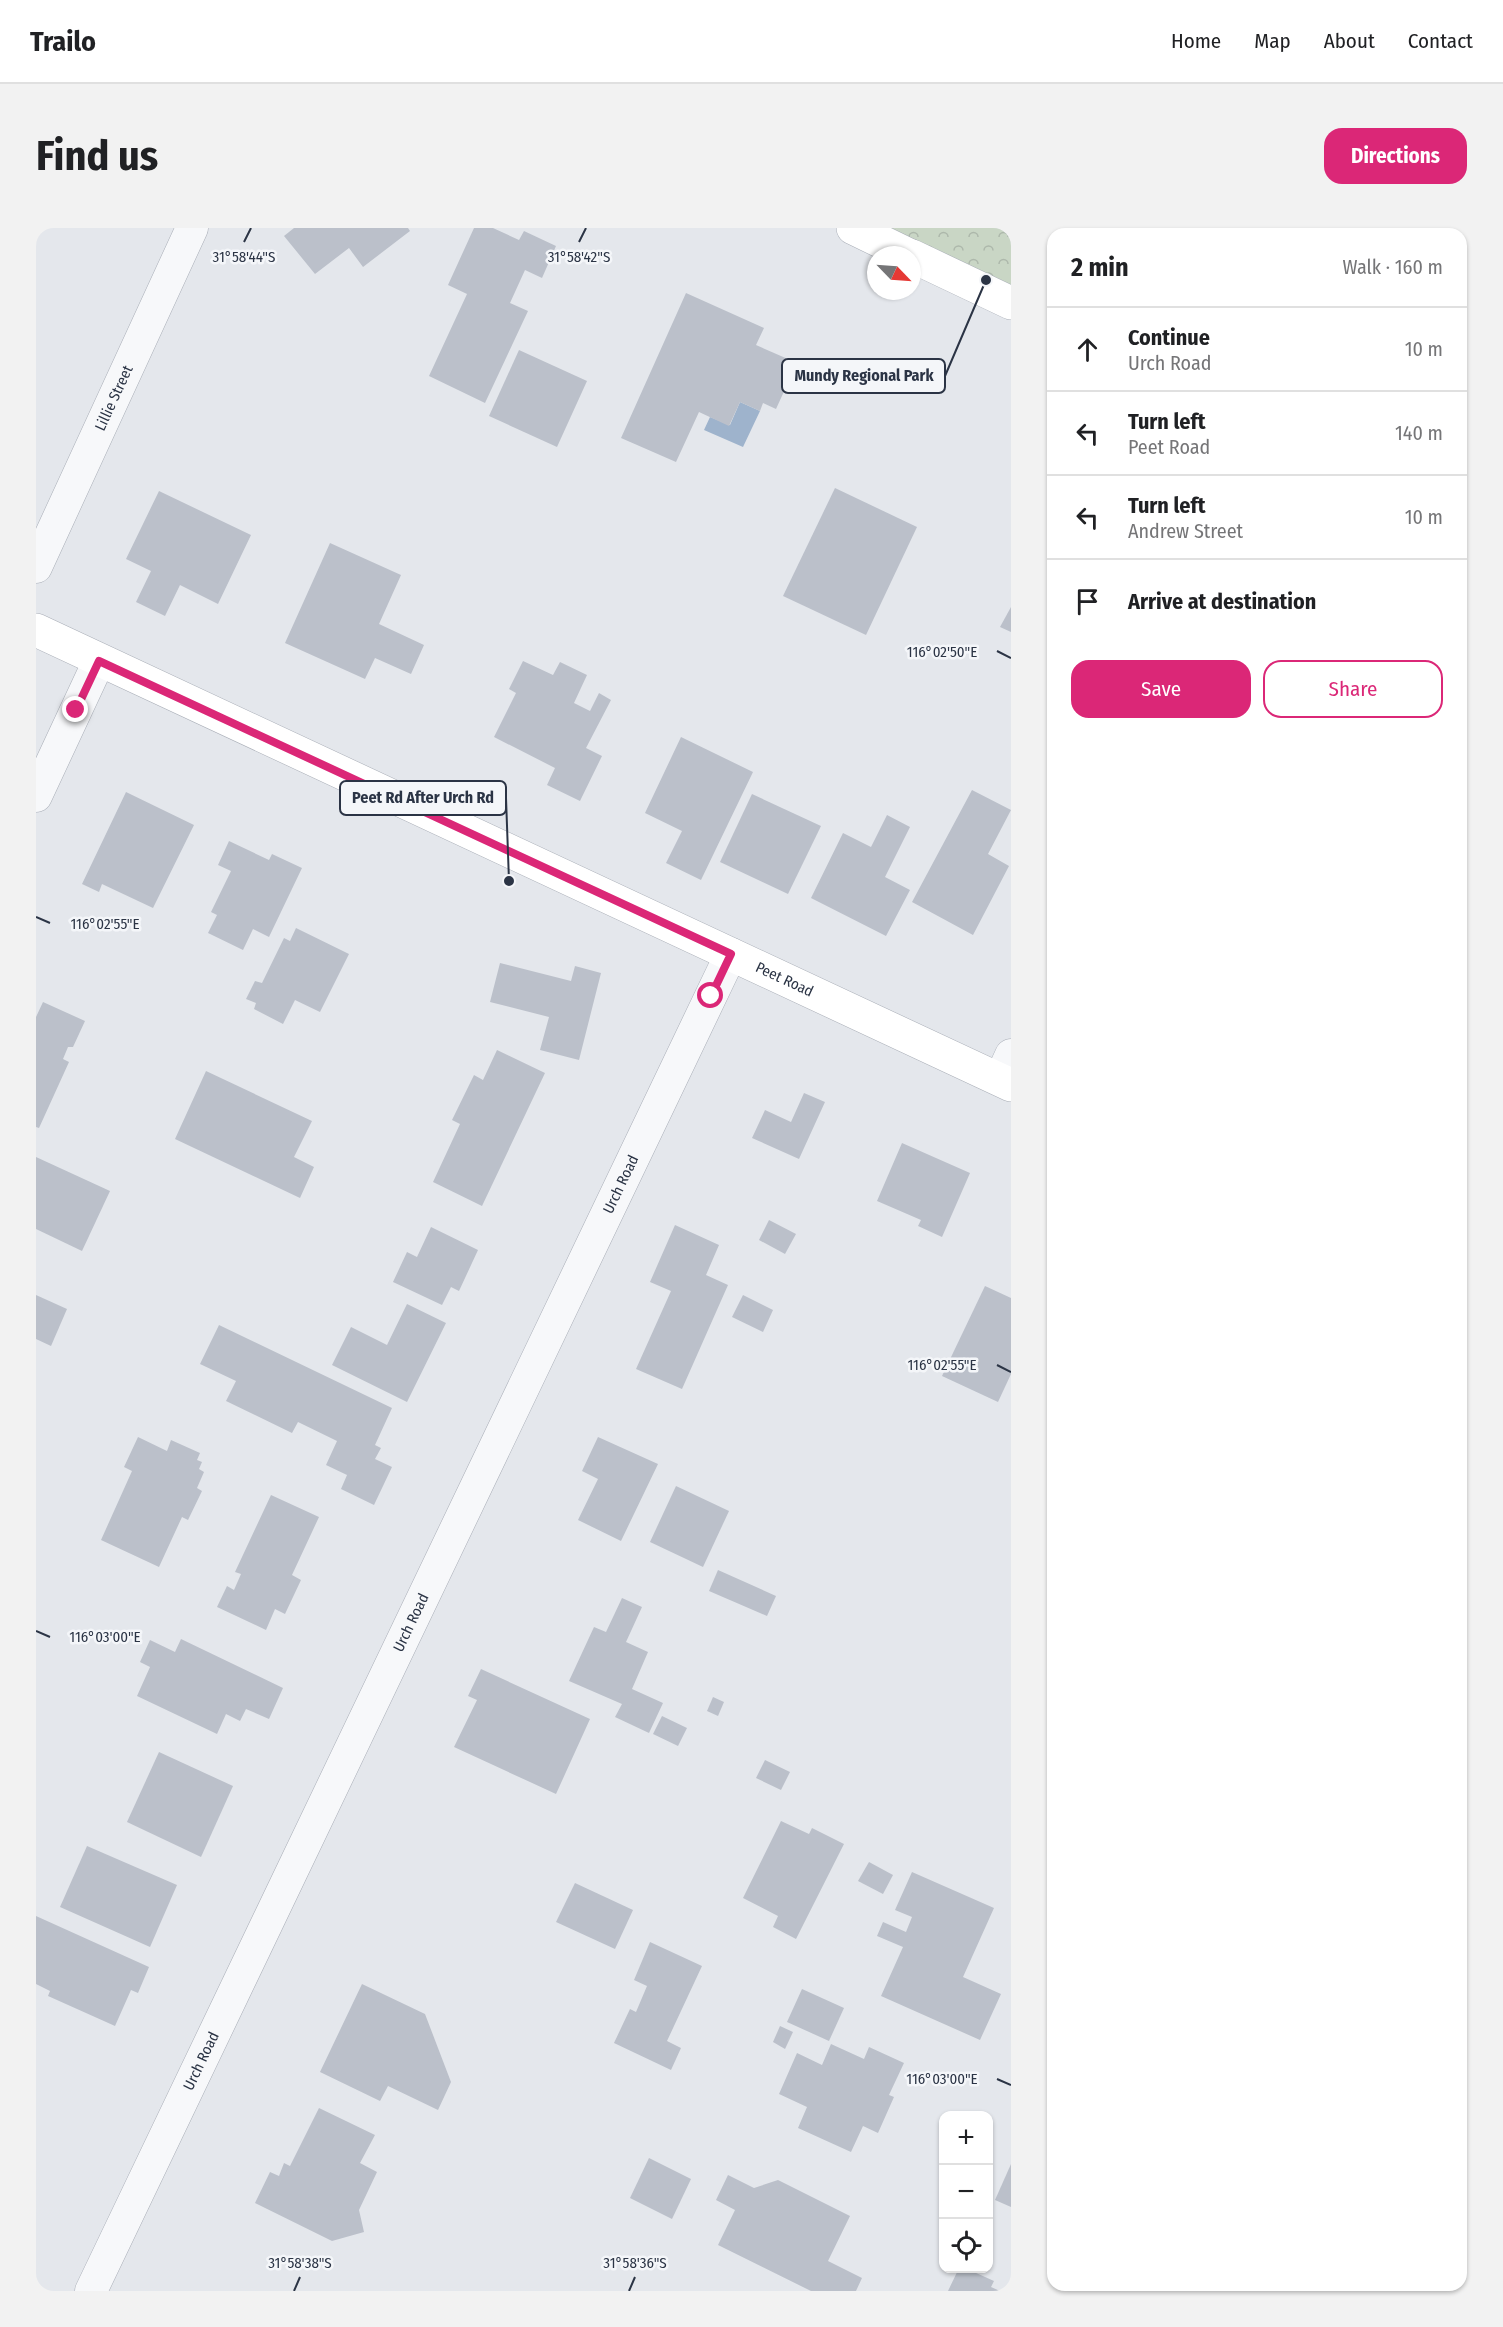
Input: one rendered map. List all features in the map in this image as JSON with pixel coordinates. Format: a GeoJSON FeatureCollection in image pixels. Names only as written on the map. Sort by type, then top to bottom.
{"type":"FeatureCollection","features":[{"type":"Feature","properties":{"kind":"street","name":"Lillie Street"},"geometry":{"type":"LineString","coordinates":[[36,567],[192,228]]}},
{"type":"Feature","properties":{"kind":"street"},"geometry":{"type":"LineString","coordinates":[[853,228],[890,246]]}},
{"type":"Feature","properties":{"kind":"street"},"geometry":{"type":"LineString","coordinates":[[921,261],[1011,303]]}},
{"type":"Feature","properties":{"kind":"street","name":"Peet Road"},"geometry":{"type":"LineString","coordinates":[[36,630],[731,954],[1007,1073]]}},
{"type":"Feature","properties":{"kind":"street"},"geometry":{"type":"LineString","coordinates":[[36,796],[99,661]]}},
{"type":"Feature","properties":{"kind":"street","name":"Urch Road"},"geometry":{"type":"LineString","coordinates":[[91,2291],[731,954]]}},
{"type":"Feature","properties":{"kind":"green space"},"geometry":{"type":"Polygon","coordinates":[[[853,228],[1011,228],[1011,303],[921,260],[921,246],[891,246],[853,228]]]}},
{"type":"Feature","properties":{"kind":"water"},"geometry":{"type":"Polygon","coordinates":[[[740,402],[760,411],[743,447],[704,430],[710,417],[730,425],[740,402]]]}},
{"type":"Feature","properties":{"kind":"building"},"geometry":{"type":"Polygon","coordinates":[[[294,228],[408,228],[410,231],[363,267],[349,248],[315,274],[284,236],[294,228]]]}},
{"type":"Feature","properties":{"kind":"building"},"geometry":{"type":"Polygon","coordinates":[[[474,228],[493,228],[519,240],[524,231],[556,246],[542,278],[525,270],[510,303],[528,311],[485,403],[429,376],[467,294],[448,285],[474,228]]]}},
{"type":"Feature","properties":{"kind":"building"},"geometry":{"type":"Polygon","coordinates":[[[686,293],[764,328],[756,345],[797,363],[776,409],[763,403],[760,411],[740,402],[729,426],[699,412],[676,462],[621,438],[686,293]]]}},
{"type":"Feature","properties":{"kind":"building"},"geometry":{"type":"Polygon","coordinates":[[[519,350],[587,381],[557,447],[489,416],[519,350]]]}},
{"type":"Feature","properties":{"kind":"building"},"geometry":{"type":"Polygon","coordinates":[[[835,488],[917,527],[866,635],[783,596],[835,488]]]}},
{"type":"Feature","properties":{"kind":"building"},"geometry":{"type":"Polygon","coordinates":[[[159,491],[251,535],[218,604],[180,585],[165,616],[136,602],[151,571],[126,559],[159,491]]]}},
{"type":"Feature","properties":{"kind":"building"},"geometry":{"type":"Polygon","coordinates":[[[330,543],[401,575],[379,624],[424,645],[411,674],[375,658],[365,679],[285,643],[330,543]]]}},
{"type":"Feature","properties":{"kind":"building"},"geometry":{"type":"Polygon","coordinates":[[[1011,607],[1011,632],[1000,627],[1011,607]]]}},
{"type":"Feature","properties":{"kind":"building"},"geometry":{"type":"Polygon","coordinates":[[[523,661],[553,675],[560,662],[587,675],[574,703],[590,711],[599,693],[611,700],[586,748],[602,756],[580,801],[547,785],[555,768],[494,737],[516,693],[509,689],[523,661]]]}},
{"type":"Feature","properties":{"kind":"building"},"geometry":{"type":"Polygon","coordinates":[[[681,737],[753,772],[701,880],[666,863],[682,831],[645,813],[681,737]]]}},
{"type":"Feature","properties":{"kind":"building"},"geometry":{"type":"Polygon","coordinates":[[[972,790],[1011,810],[988,854],[1009,866],[973,935],[912,902],[972,790]]]}},
{"type":"Feature","properties":{"kind":"building"},"geometry":{"type":"Polygon","coordinates":[[[126,792],[194,825],[153,908],[102,884],[99,892],[82,884],[126,792]]]}},
{"type":"Feature","properties":{"kind":"building"},"geometry":{"type":"Polygon","coordinates":[[[752,794],[821,826],[788,894],[720,862],[752,794]]]}},
{"type":"Feature","properties":{"kind":"building"},"geometry":{"type":"Polygon","coordinates":[[[887,815],[910,827],[885,877],[910,890],[886,936],[811,898],[843,833],[871,847],[887,815]]]}},
{"type":"Feature","properties":{"kind":"building"},"geometry":{"type":"Polygon","coordinates":[[[229,841],[269,860],[272,854],[302,868],[269,937],[253,929],[243,950],[208,933],[217,915],[211,912],[231,871],[218,865],[229,841]]]}},
{"type":"Feature","properties":{"kind":"building"},"geometry":{"type":"Polygon","coordinates":[[[296,928],[349,954],[320,1012],[295,1000],[283,1024],[254,1009],[256,1003],[246,999],[255,981],[262,983],[284,938],[290,941],[296,928]]]}},
{"type":"Feature","properties":{"kind":"building"},"geometry":{"type":"Polygon","coordinates":[[[500,963],[571,981],[575,966],[601,973],[579,1060],[540,1050],[549,1017],[490,1002],[500,963]]]}},
{"type":"Feature","properties":{"kind":"building"},"geometry":{"type":"Polygon","coordinates":[[[43,1002],[85,1021],[73,1047],[68,1047],[63,1059],[69,1062],[39,1128],[36,1127],[36,1017],[43,1002]]]}},
{"type":"Feature","properties":{"kind":"building"},"geometry":{"type":"Polygon","coordinates":[[[497,1050],[545,1073],[482,1206],[433,1182],[460,1124],[452,1120],[474,1075],[483,1080],[497,1050]]]}},
{"type":"Feature","properties":{"kind":"building"},"geometry":{"type":"Polygon","coordinates":[[[206,1071],[312,1121],[294,1157],[314,1167],[300,1198],[175,1139],[206,1071]]]}},
{"type":"Feature","properties":{"kind":"building"},"geometry":{"type":"Polygon","coordinates":[[[804,1093],[825,1102],[799,1159],[752,1138],[765,1110],[791,1122],[804,1093]]]}},
{"type":"Feature","properties":{"kind":"building"},"geometry":{"type":"Polygon","coordinates":[[[902,1143],[970,1173],[942,1237],[918,1226],[921,1220],[877,1201],[902,1143]]]}},
{"type":"Feature","properties":{"kind":"building"},"geometry":{"type":"Polygon","coordinates":[[[36,1157],[110,1191],[82,1251],[36,1229],[36,1157]]]}},
{"type":"Feature","properties":{"kind":"building"},"geometry":{"type":"Polygon","coordinates":[[[769,1220],[796,1234],[785,1254],[759,1240],[769,1220]]]}},
{"type":"Feature","properties":{"kind":"building"},"geometry":{"type":"Polygon","coordinates":[[[675,1225],[719,1245],[706,1275],[728,1285],[682,1389],[636,1369],[671,1291],[650,1282],[675,1225]]]}},
{"type":"Feature","properties":{"kind":"building"},"geometry":{"type":"Polygon","coordinates":[[[431,1227],[478,1250],[459,1291],[451,1287],[442,1305],[393,1282],[407,1252],[417,1257],[431,1227]]]}},
{"type":"Feature","properties":{"kind":"building"},"geometry":{"type":"Polygon","coordinates":[[[985,1286],[1011,1298],[1011,1374],[998,1402],[942,1376],[985,1286]]]}},
{"type":"Feature","properties":{"kind":"building"},"geometry":{"type":"Polygon","coordinates":[[[36,1295],[67,1309],[51,1346],[36,1339],[36,1295]]]}},
{"type":"Feature","properties":{"kind":"building"},"geometry":{"type":"Polygon","coordinates":[[[743,1295],[773,1310],[763,1332],[732,1317],[743,1295]]]}},
{"type":"Feature","properties":{"kind":"building"},"geometry":{"type":"Polygon","coordinates":[[[407,1304],[446,1323],[407,1402],[332,1365],[351,1327],[387,1345],[407,1304]]]}},
{"type":"Feature","properties":{"kind":"building"},"geometry":{"type":"Polygon","coordinates":[[[219,1325],[392,1408],[375,1445],[381,1448],[375,1459],[392,1467],[374,1505],[341,1489],[347,1475],[326,1465],[337,1441],[298,1422],[292,1433],[226,1401],[236,1381],[200,1364],[219,1325]]]}},
{"type":"Feature","properties":{"kind":"building"},"geometry":{"type":"Polygon","coordinates":[[[138,1437],[167,1451],[171,1440],[200,1453],[197,1460],[202,1462],[199,1469],[204,1472],[197,1488],[202,1491],[188,1520],[182,1517],[159,1567],[101,1540],[132,1471],[124,1467],[138,1437]]]}},
{"type":"Feature","properties":{"kind":"building"},"geometry":{"type":"Polygon","coordinates":[[[598,1437],[658,1464],[621,1541],[578,1520],[598,1479],[582,1471],[598,1437]]]}},
{"type":"Feature","properties":{"kind":"building"},"geometry":{"type":"Polygon","coordinates":[[[676,1486],[729,1511],[703,1567],[650,1542],[676,1486]]]}},
{"type":"Feature","properties":{"kind":"building"},"geometry":{"type":"Polygon","coordinates":[[[271,1495],[319,1517],[292,1575],[301,1580],[285,1614],[275,1609],[266,1630],[217,1607],[227,1586],[234,1590],[241,1574],[235,1572],[271,1495]]]}},
{"type":"Feature","properties":{"kind":"building"},"geometry":{"type":"Polygon","coordinates":[[[718,1570],[776,1596],[767,1616],[709,1591],[718,1570]]]}},
{"type":"Feature","properties":{"kind":"building"},"geometry":{"type":"Polygon","coordinates":[[[622,1598],[642,1607],[626,1642],[648,1652],[632,1689],[663,1703],[649,1733],[615,1717],[622,1704],[569,1681],[594,1627],[606,1632],[622,1598]]]}},
{"type":"Feature","properties":{"kind":"building"},"geometry":{"type":"Polygon","coordinates":[[[181,1639],[283,1688],[269,1719],[246,1709],[240,1721],[226,1714],[217,1734],[137,1696],[150,1667],[140,1662],[150,1640],[175,1652],[181,1639]]]}},
{"type":"Feature","properties":{"kind":"building"},"geometry":{"type":"Polygon","coordinates":[[[481,1669],[590,1719],[556,1794],[454,1747],[477,1700],[468,1696],[481,1669]]]}},
{"type":"Feature","properties":{"kind":"building"},"geometry":{"type":"Polygon","coordinates":[[[713,1697],[724,1702],[718,1716],[707,1711],[713,1697]]]}},
{"type":"Feature","properties":{"kind":"building"},"geometry":{"type":"Polygon","coordinates":[[[662,1716],[687,1728],[678,1746],[653,1734],[662,1716]]]}},
{"type":"Feature","properties":{"kind":"building"},"geometry":{"type":"Polygon","coordinates":[[[159,1752],[233,1786],[201,1857],[127,1822],[159,1752]]]}},
{"type":"Feature","properties":{"kind":"building"},"geometry":{"type":"Polygon","coordinates":[[[765,1760],[790,1772],[781,1790],[756,1778],[765,1760]]]}},
{"type":"Feature","properties":{"kind":"building"},"geometry":{"type":"Polygon","coordinates":[[[781,1821],[809,1834],[812,1828],[844,1844],[796,1939],[773,1927],[778,1916],[743,1898],[781,1821]]]}},
{"type":"Feature","properties":{"kind":"building"},"geometry":{"type":"Polygon","coordinates":[[[87,1846],[177,1885],[150,1947],[60,1907],[87,1846]]]}},
{"type":"Feature","properties":{"kind":"building"},"geometry":{"type":"Polygon","coordinates":[[[869,1862],[893,1875],[883,1894],[858,1881],[869,1862]]]}},
{"type":"Feature","properties":{"kind":"building"},"geometry":{"type":"Polygon","coordinates":[[[912,1872],[994,1908],[963,1977],[1001,1994],[980,2040],[881,1996],[903,1947],[877,1936],[883,1922],[906,1932],[912,1917],[895,1910],[912,1872]]]}},
{"type":"Feature","properties":{"kind":"building"},"geometry":{"type":"Polygon","coordinates":[[[575,1883],[633,1910],[615,1949],[556,1922],[575,1883]]]}},
{"type":"Feature","properties":{"kind":"building"},"geometry":{"type":"Polygon","coordinates":[[[36,1916],[149,1967],[138,1993],[131,1990],[115,2026],[48,1996],[50,1991],[36,1984],[36,1916]]]}},
{"type":"Feature","properties":{"kind":"building"},"geometry":{"type":"Polygon","coordinates":[[[650,1942],[702,1966],[667,2041],[681,2048],[671,2070],[614,2043],[630,2009],[636,2012],[647,1986],[634,1980],[650,1942]]]}},
{"type":"Feature","properties":{"kind":"building"},"geometry":{"type":"Polygon","coordinates":[[[362,1984],[425,2014],[451,2082],[438,2110],[388,2086],[380,2101],[320,2072],[362,1984]]]}},
{"type":"Feature","properties":{"kind":"building"},"geometry":{"type":"Polygon","coordinates":[[[802,1989],[844,2008],[829,2041],[787,2022],[802,1989]]]}},
{"type":"Feature","properties":{"kind":"building"},"geometry":{"type":"Polygon","coordinates":[[[780,2026],[793,2032],[785,2049],[773,2042],[780,2026]]]}},
{"type":"Feature","properties":{"kind":"building"},"geometry":{"type":"Polygon","coordinates":[[[831,2044],[864,2059],[869,2047],[904,2063],[889,2095],[894,2097],[878,2133],[863,2126],[851,2152],[798,2128],[807,2107],[779,2094],[797,2053],[822,2065],[831,2044]]]}},
{"type":"Feature","properties":{"kind":"building"},"geometry":{"type":"Polygon","coordinates":[[[319,2108],[375,2135],[360,2163],[377,2172],[359,2210],[364,2232],[332,2241],[255,2203],[270,2172],[279,2176],[284,2163],[290,2166],[319,2108]]]}},
{"type":"Feature","properties":{"kind":"building"},"geometry":{"type":"Polygon","coordinates":[[[649,2158],[691,2179],[672,2219],[630,2198],[649,2158]]]}},
{"type":"Feature","properties":{"kind":"building"},"geometry":{"type":"Polygon","coordinates":[[[1011,2164],[1011,2207],[995,2200],[1011,2164]]]}},
{"type":"Feature","properties":{"kind":"building"},"geometry":{"type":"Polygon","coordinates":[[[728,2175],[754,2188],[778,2180],[850,2216],[828,2261],[862,2278],[856,2291],[811,2291],[718,2245],[735,2210],[716,2200],[728,2175]]]}},
{"type":"Feature","properties":{"kind":"building"},"geometry":{"type":"Polygon","coordinates":[[[957,2273],[976,2273],[994,2281],[991,2287],[1000,2291],[948,2291],[957,2273]]]}},
{"type":"Feature","properties":{"kind":"place","name":"Mundy Regional Park"},"geometry":{"type":"Point","coordinates":[986,280]}},
{"type":"Feature","properties":{"kind":"place","name":"Peet Rd After Urch Rd"},"geometry":{"type":"Point","coordinates":[509,881]}},
{"type":"Feature","properties":{"kind":"route"},"geometry":{"type":"LineString","coordinates":[[76,710],[99,661],[731,954],[711,996]]}}]}
